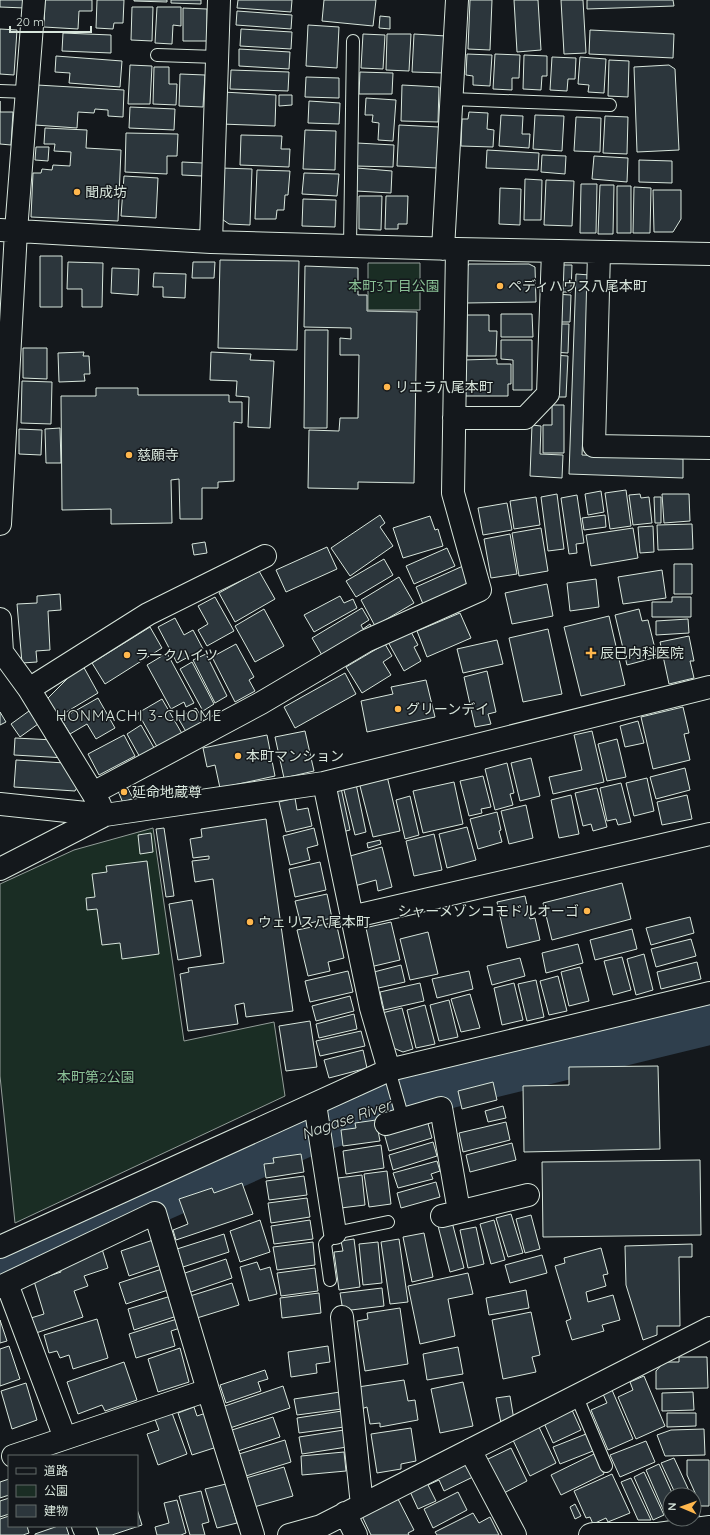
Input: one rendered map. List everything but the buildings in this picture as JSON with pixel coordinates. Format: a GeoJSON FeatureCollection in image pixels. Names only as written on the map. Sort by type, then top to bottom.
{"type":"FeatureCollection","features":[{"type":"Feature","properties":{"kind":"street"},"geometry":{"type":"LineString","coordinates":[[0,524],[8,231],[27,92],[34,0]]}},
{"type":"Feature","properties":{"kind":"street"},"geometry":{"type":"LineString","coordinates":[[211,242],[218,0]]}},
{"type":"Feature","properties":{"kind":"street"},"geometry":{"type":"LineString","coordinates":[[93,793],[261,704],[366,641],[480,590],[453,493],[454,418],[450,249],[452,99],[457,0]]}},
{"type":"Feature","properties":{"kind":"street"},"geometry":{"type":"LineString","coordinates":[[8,231],[211,242],[450,249],[710,254]]}},
{"type":"Feature","properties":{"kind":"street"},"geometry":{"type":"LineString","coordinates":[[454,418],[525,418],[548,394],[553,251]]}},
{"type":"Feature","properties":{"kind":"street"},"geometry":{"type":"LineString","coordinates":[[599,252],[594,446],[710,448]]}},
{"type":"Feature","properties":{"kind":"street"},"geometry":{"type":"LineString","coordinates":[[29,689],[148,614],[265,556]]}},
{"type":"Feature","properties":{"kind":"street"},"geometry":{"type":"LineString","coordinates":[[0,619],[2,652],[29,689],[105,815]]}},
{"type":"Feature","properties":{"kind":"street"},"geometry":{"type":"LineString","coordinates":[[0,804],[105,815],[324,783],[710,687]]}},
{"type":"Feature","properties":{"kind":"street"},"geometry":{"type":"LineString","coordinates":[[324,783],[371,1008],[390,1074]]}},
{"type":"Feature","properties":{"kind":"street"},"geometry":{"type":"LineString","coordinates":[[0,869],[105,815]]}},
{"type":"Feature","properties":{"kind":"street"},"geometry":{"type":"LineString","coordinates":[[351,917],[710,834]]}},
{"type":"Feature","properties":{"kind":"street"},"geometry":{"type":"LineString","coordinates":[[0,1247],[315,1109],[390,1074],[710,993]]}},
{"type":"Feature","properties":{"kind":"street"},"geometry":{"type":"LineString","coordinates":[[396,1116],[441,1108],[450,1214],[528,1194]]}},
{"type":"Feature","properties":{"kind":"street"},"geometry":{"type":"LineString","coordinates":[[315,1109],[335,1233]]}},
{"type":"Feature","properties":{"kind":"street"},"geometry":{"type":"LineString","coordinates":[[58,1446],[4,1285],[155,1214],[253,1535]]}},
{"type":"Feature","properties":{"kind":"street"},"geometry":{"type":"LineString","coordinates":[[342,1317],[356,1535]]}},
{"type":"Feature","properties":{"kind":"street"},"geometry":{"type":"LineString","coordinates":[[289,1535],[321,1526],[710,1328]]}},
{"type":"Feature","properties":{"kind":"street"},"geometry":{"type":"LineString","coordinates":[[18,1455],[58,1446],[208,1390]]}},
{"type":"Feature","properties":{"kind":"street"},"geometry":{"type":"LineString","coordinates":[[470,1450],[515,1535]]}},
{"type":"Feature","properties":{"kind":"street"},"geometry":{"type":"LineString","coordinates":[[590,1535],[658,1534],[710,1527]]}},
{"type":"Feature","properties":{"kind":"lane"},"geometry":{"type":"LineString","coordinates":[[350,246],[353,41]]}},
{"type":"Feature","properties":{"kind":"lane"},"geometry":{"type":"LineString","coordinates":[[157,55],[217,57]]}},
{"type":"Feature","properties":{"kind":"lane"},"geometry":{"type":"LineString","coordinates":[[0,91],[27,92]]}},
{"type":"Feature","properties":{"kind":"lane"},"geometry":{"type":"LineString","coordinates":[[452,99],[610,105]]}},
{"type":"Feature","properties":{"kind":"lane"},"geometry":{"type":"LineString","coordinates":[[390,1074],[396,1116]]}},
{"type":"Feature","properties":{"kind":"lane"},"geometry":{"type":"LineString","coordinates":[[330,1280],[325,1244],[335,1233],[388,1222]]}},
{"type":"Feature","properties":{"kind":"lane"},"geometry":{"type":"LineString","coordinates":[[576,1395],[606,1466]]}},
{"type":"Feature","properties":{"kind":"green space","name":"本町3丁目公園"},"geometry":{"type":"Polygon","coordinates":[[[368,263],[420,263],[420,310],[368,310],[368,263]]]}},
{"type":"Feature","properties":{"kind":"green space","name":"本町第2公園"},"geometry":{"type":"Polygon","coordinates":[[[153,828],[184,1041],[274,1022],[285,1096],[15,1223],[0,1076],[0,884],[74,850],[153,828]]]}},
{"type":"Feature","properties":{"kind":"waterway","name":"Nagase River"},"geometry":{"type":"LineString","coordinates":[[0,1268],[308,1131],[448,1084],[710,1020]]}},
{"type":"Feature","properties":{"kind":"place","name":"聞成坊"},"geometry":{"type":"Point","coordinates":[77,192]}},
{"type":"Feature","properties":{"kind":"place","name":"ペディハウス八尾本町"},"geometry":{"type":"Point","coordinates":[500,286]}},
{"type":"Feature","properties":{"kind":"place","name":"リエラ八尾本町"},"geometry":{"type":"Point","coordinates":[387,387]}},
{"type":"Feature","properties":{"kind":"place","name":"慈願寺"},"geometry":{"type":"Point","coordinates":[129,455]}},
{"type":"Feature","properties":{"kind":"place","name":"辰巳内科医院"},"geometry":{"type":"Point","coordinates":[591,653]}},
{"type":"Feature","properties":{"kind":"place","name":"ラークハイツ"},"geometry":{"type":"Point","coordinates":[127,655]}},
{"type":"Feature","properties":{"kind":"place","name":"グリーンデイ"},"geometry":{"type":"Point","coordinates":[398,709]}},
{"type":"Feature","properties":{"kind":"place","name":"本町マンション"},"geometry":{"type":"Point","coordinates":[238,756]}},
{"type":"Feature","properties":{"kind":"place","name":"延命地蔵尊"},"geometry":{"type":"Point","coordinates":[124,792]}},
{"type":"Feature","properties":{"kind":"place","name":"シャーメゾンコモドルオーゴ"},"geometry":{"type":"Point","coordinates":[587,911]}},
{"type":"Feature","properties":{"kind":"place","name":"ウェリス八尾本町"},"geometry":{"type":"Point","coordinates":[250,922]}},
{"type":"Feature","properties":{"kind":"district","name":"HONMACHI 3-CHOME"},"geometry":{"type":"Point","coordinates":[139,715]}}]}
